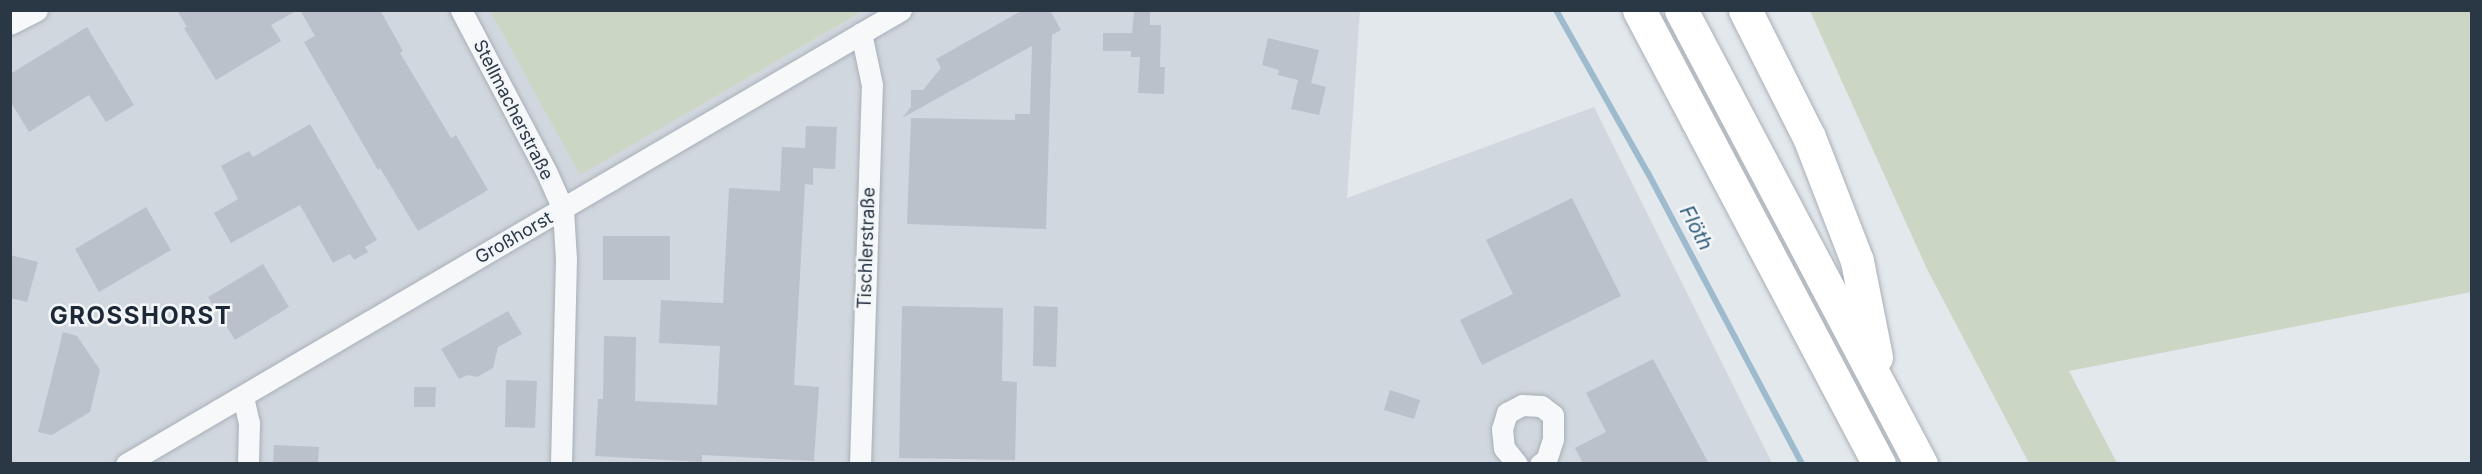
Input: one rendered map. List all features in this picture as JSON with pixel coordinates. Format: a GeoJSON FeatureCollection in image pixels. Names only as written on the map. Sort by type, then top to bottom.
{"type":"FeatureCollection","features":[{"type":"Feature","properties":{"kind":"highway"},"geometry":{"type":"LineString","coordinates":[[1639,10],[1879,464]]}},
{"type":"Feature","properties":{"kind":"highway"},"geometry":{"type":"LineString","coordinates":[[1681,10],[1921,464]]}},
{"type":"Feature","properties":{"kind":"highway"},"geometry":{"type":"LineString","coordinates":[[1745,10],[1809,137],[1857,261],[1883,394]]}},
{"type":"Feature","properties":{"kind":"street"},"geometry":{"type":"LineString","coordinates":[[10,24],[37,10]]}},
{"type":"Feature","properties":{"kind":"street","name":"Stellmacherstraße"},"geometry":{"type":"LineString","coordinates":[[461,10],[546,171],[562,209]]}},
{"type":"Feature","properties":{"kind":"street","name":"Großhorst"},"geometry":{"type":"LineString","coordinates":[[126,464],[901,10]]}},
{"type":"Feature","properties":{"kind":"street","name":"Tischlerstraße"},"geometry":{"type":"LineString","coordinates":[[860,464],[872,85],[861,33]]}},
{"type":"Feature","properties":{"kind":"street"},"geometry":{"type":"LineString","coordinates":[[561,464],[566,258],[562,209]]}},
{"type":"Feature","properties":{"kind":"street"},"geometry":{"type":"LineString","coordinates":[[243,397],[249,423],[248,464]]}},
{"type":"Feature","properties":{"kind":"street"},"geometry":{"type":"LineString","coordinates":[[1517,464],[1504,448],[1502,429],[1507,413],[1522,405],[1541,406],[1552,416],[1552,439],[1546,460],[1540,464]]}},
{"type":"Feature","properties":{"kind":"shaded area"},"geometry":{"type":"Polygon","coordinates":[[[10,11],[490,11],[580,174],[863,11],[1360,11],[1347,198],[1594,107],[1772,463],[11,463],[10,11]]]}},
{"type":"Feature","properties":{"kind":"green space"},"geometry":{"type":"Polygon","coordinates":[[[490,11],[863,11],[580,175],[490,11]]]}},
{"type":"Feature","properties":{"kind":"green space"},"geometry":{"type":"Polygon","coordinates":[[[1810,11],[2471,11],[2471,292],[2069,371],[2117,463],[2029,463],[1927,269],[1810,11]]]}},
{"type":"Feature","properties":{"kind":"building"},"geometry":{"type":"Polygon","coordinates":[[[177,10],[298,10],[271,25],[281,41],[216,80],[184,28],[187,27],[177,10]]]}},
{"type":"Feature","properties":{"kind":"building"},"geometry":{"type":"Polygon","coordinates":[[[300,10],[380,10],[403,51],[400,53],[451,138],[456,135],[488,190],[418,231],[380,168],[378,170],[304,42],[315,36],[300,10]]]}},
{"type":"Feature","properties":{"kind":"building"},"geometry":{"type":"Polygon","coordinates":[[[1023,10],[1050,10],[1061,30],[1052,35],[1046,229],[907,224],[911,118],[1015,120],[1015,114],[1030,114],[1032,46],[902,118],[911,107],[911,90],[923,90],[941,68],[936,59],[1023,10]]]}},
{"type":"Feature","properties":{"kind":"building"},"geometry":{"type":"Polygon","coordinates":[[[1134,12],[1150,12],[1150,25],[1161,25],[1160,67],[1165,67],[1164,94],[1138,93],[1140,57],[1131,57],[1131,51],[1103,51],[1103,33],[1132,33],[1134,12]]]}},
{"type":"Feature","properties":{"kind":"building"},"geometry":{"type":"Polygon","coordinates":[[[87,27],[134,105],[106,122],[89,95],[29,132],[10,101],[10,74],[87,27]]]}},
{"type":"Feature","properties":{"kind":"building"},"geometry":{"type":"Polygon","coordinates":[[[1268,38],[1319,50],[1311,83],[1326,87],[1319,115],[1291,109],[1298,80],[1278,75],[1279,70],[1262,65],[1268,38]]]}},
{"type":"Feature","properties":{"kind":"building"},"geometry":{"type":"Polygon","coordinates":[[[310,124],[377,240],[365,247],[368,252],[354,260],[350,254],[333,263],[300,205],[231,243],[214,213],[238,199],[221,166],[249,151],[253,157],[310,124]]]}},
{"type":"Feature","properties":{"kind":"building"},"geometry":{"type":"Polygon","coordinates":[[[806,126],[837,127],[835,169],[813,168],[813,185],[805,184],[794,385],[819,387],[814,461],[702,455],[702,462],[595,456],[598,399],[603,399],[604,336],[636,337],[635,401],[717,405],[720,346],[659,343],[661,300],[723,303],[729,188],[780,191],[782,147],[805,148],[806,126]]]}},
{"type":"Feature","properties":{"kind":"building"},"geometry":{"type":"Polygon","coordinates":[[[1572,198],[1621,296],[1482,365],[1460,320],[1513,294],[1486,240],[1572,198]]]}},
{"type":"Feature","properties":{"kind":"building"},"geometry":{"type":"Polygon","coordinates":[[[146,207],[171,250],[99,292],[75,249],[146,207]]]}},
{"type":"Feature","properties":{"kind":"building"},"geometry":{"type":"Polygon","coordinates":[[[603,236],[670,236],[670,280],[603,280],[603,236]]]}},
{"type":"Feature","properties":{"kind":"building"},"geometry":{"type":"Polygon","coordinates":[[[10,255],[38,262],[27,302],[10,298],[10,255]]]}},
{"type":"Feature","properties":{"kind":"building"},"geometry":{"type":"Polygon","coordinates":[[[263,264],[289,307],[235,340],[208,297],[263,264]]]}},
{"type":"Feature","properties":{"kind":"building"},"geometry":{"type":"Polygon","coordinates":[[[902,306],[1003,308],[1002,381],[1017,382],[1015,460],[899,458],[902,306]]]}},
{"type":"Feature","properties":{"kind":"building"},"geometry":{"type":"Polygon","coordinates":[[[1034,306],[1058,307],[1056,367],[1033,366],[1034,306]]]}},
{"type":"Feature","properties":{"kind":"building"},"geometry":{"type":"Polygon","coordinates":[[[508,311],[522,334],[498,347],[493,368],[477,377],[468,375],[459,379],[441,349],[508,311]]]}},
{"type":"Feature","properties":{"kind":"building"},"geometry":{"type":"Polygon","coordinates":[[[63,332],[77,336],[100,370],[90,412],[52,435],[38,432],[63,332]]]}},
{"type":"Feature","properties":{"kind":"building"},"geometry":{"type":"Polygon","coordinates":[[[1653,359],[1709,464],[1583,464],[1575,448],[1606,432],[1586,393],[1653,359]]]}},
{"type":"Feature","properties":{"kind":"building"},"geometry":{"type":"Polygon","coordinates":[[[506,380],[537,381],[535,428],[505,427],[506,380]]]}},
{"type":"Feature","properties":{"kind":"building"},"geometry":{"type":"Polygon","coordinates":[[[414,387],[436,387],[435,407],[414,407],[414,387]]]}},
{"type":"Feature","properties":{"kind":"building"},"geometry":{"type":"Polygon","coordinates":[[[1390,390],[1420,400],[1414,419],[1384,410],[1390,390]]]}},
{"type":"Feature","properties":{"kind":"building"},"geometry":{"type":"Polygon","coordinates":[[[274,445],[319,447],[318,464],[273,464],[274,445]]]}},
{"type":"Feature","properties":{"kind":"waterway","name":"Flöth"},"geometry":{"type":"LineString","coordinates":[[1556,10],[1648,173],[1802,464]]}},
{"type":"Feature","properties":{"kind":"district","name":"GROSSHORST"},"geometry":{"type":"Point","coordinates":[141,316]}}]}
